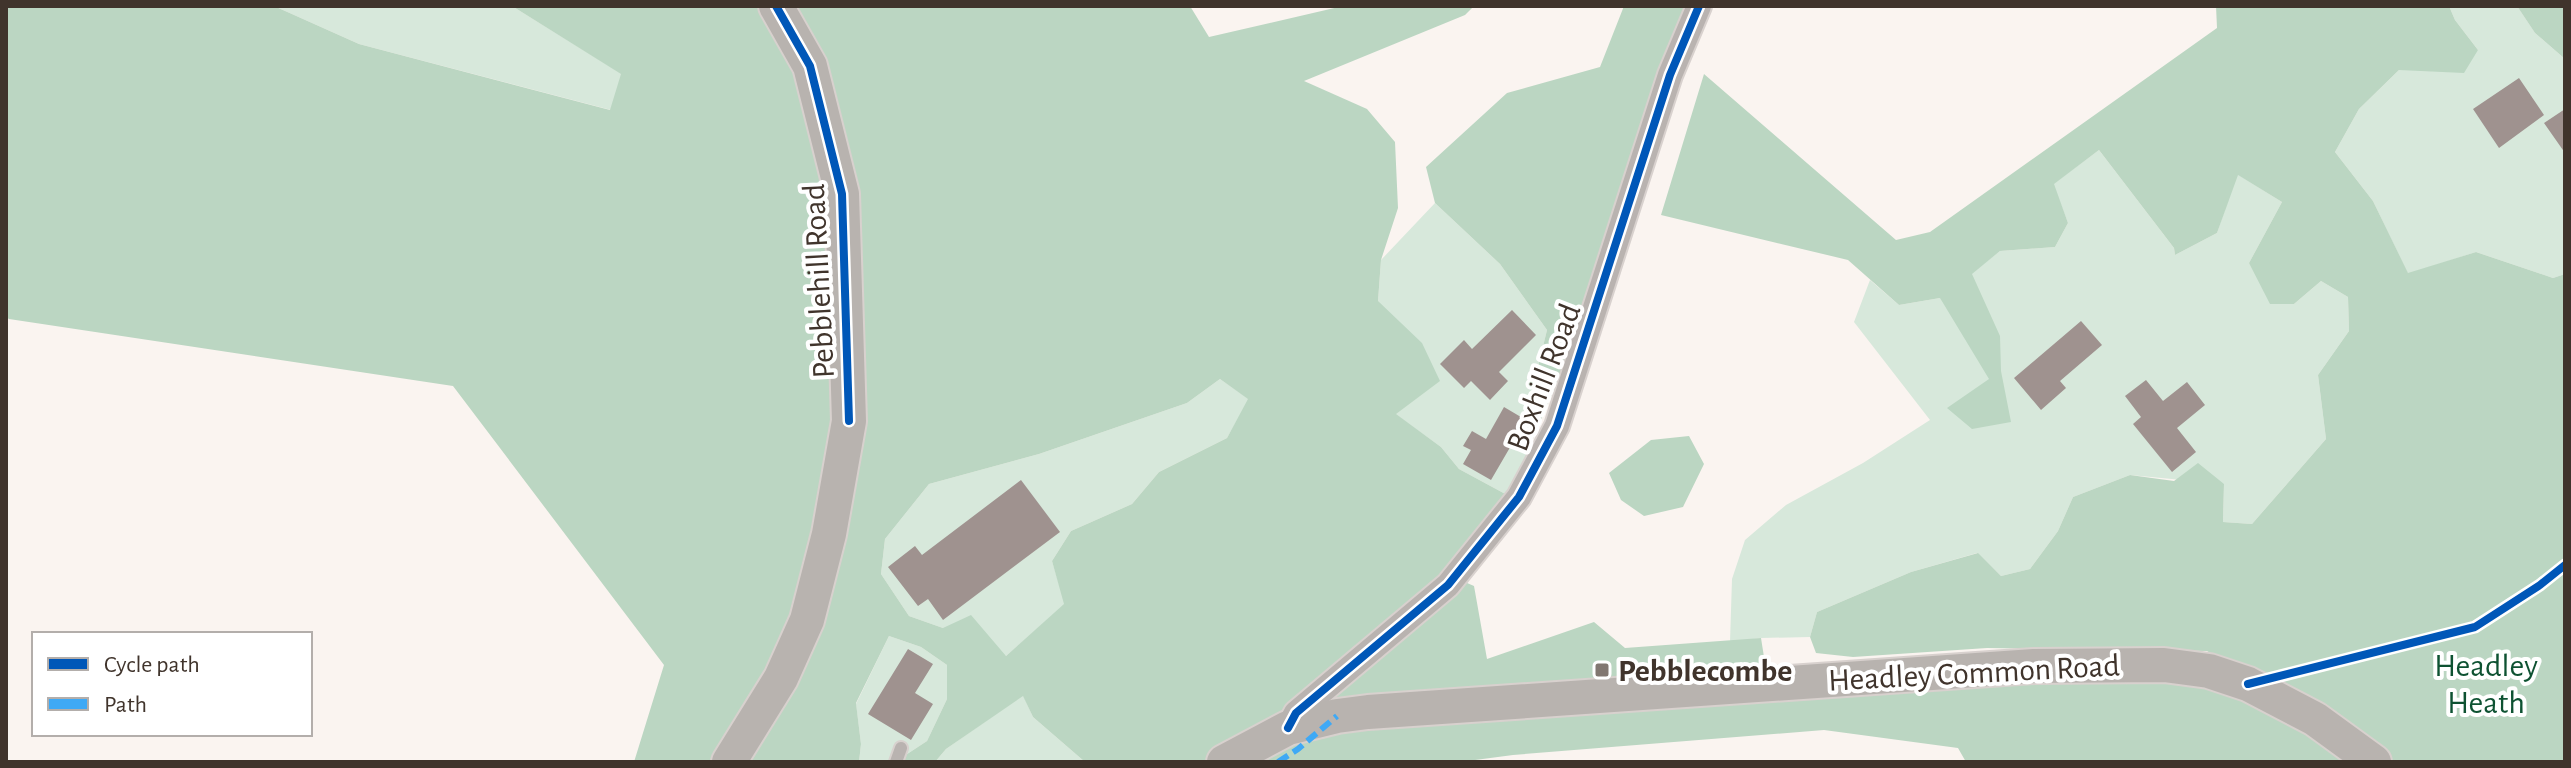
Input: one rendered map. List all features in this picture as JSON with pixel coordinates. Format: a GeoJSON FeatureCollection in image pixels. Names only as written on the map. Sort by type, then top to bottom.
{"type":"FeatureCollection","features":[{"type":"Feature","properties":{"kind":"main road","name":"Pebblehill Road"},"geometry":{"type":"LineString","coordinates":[[729,762],[781,678],[807,620],[829,534],[849,421],[842,194],[810,66],[776,6]]}},
{"type":"Feature","properties":{"kind":"main road","name":"Headley Common Road"},"geometry":{"type":"LineString","coordinates":[[1224,762],[1288,728],[1368,712],[2034,666],[2164,665],[2209,671],[2248,684],[2315,719],[2374,762]]}},
{"type":"Feature","properties":{"kind":"street","name":"Boxhill Road"},"geometry":{"type":"LineString","coordinates":[[1288,728],[1296,713],[1448,585],[1519,497],[1557,426],[1670,75],[1699,6]]}},
{"type":"Feature","properties":{"kind":"street"},"geometry":{"type":"LineString","coordinates":[[1343,674],[1368,712]]}},
{"type":"Feature","properties":{"kind":"lane"},"geometry":{"type":"LineString","coordinates":[[896,762],[901,748]]}},
{"type":"Feature","properties":{"kind":"green space"},"geometry":{"type":"Polygon","coordinates":[[[6,6],[274,6],[359,44],[610,110],[621,74],[512,6],[1190,6],[1209,37],[1343,6],[1474,6],[1465,15],[1304,81],[1367,109],[1395,142],[1398,208],[1381,260],[1378,301],[1422,343],[1440,381],[1396,414],[1441,447],[1459,469],[1509,496],[1444,573],[1474,586],[1487,659],[1594,622],[1625,648],[1761,638],[1770,695],[1994,683],[2182,681],[2246,695],[2352,762],[1966,762],[1958,748],[1824,730],[1460,762],[1085,762],[1033,717],[1023,696],[946,749],[935,762],[895,762],[927,741],[947,699],[947,665],[921,647],[889,636],[856,703],[861,744],[859,762],[743,762],[796,620],[716,762],[634,762],[664,665],[453,386],[6,317],[6,6]],[[1220,379],[1187,403],[1039,454],[929,484],[885,539],[881,574],[909,616],[943,628],[971,615],[1006,656],[1064,604],[1052,561],[1071,531],[1132,504],[1159,472],[1227,438],[1248,399],[1220,379]]]}},
{"type":"Feature","properties":{"kind":"green space"},"geometry":{"type":"Polygon","coordinates":[[[274,6],[512,6],[622,74],[611,110],[359,44],[274,6]]]}},
{"type":"Feature","properties":{"kind":"green space"},"geometry":{"type":"Polygon","coordinates":[[[1624,6],[1689,6],[1574,343],[1540,422],[1528,407],[1547,330],[1500,264],[1435,203],[1426,167],[1507,93],[1600,67],[1624,6]]]}},
{"type":"Feature","properties":{"kind":"green space","name":"Headley Heath"},"geometry":{"type":"Polygon","coordinates":[[[2216,6],[2449,6],[2455,20],[2478,50],[2464,73],[2399,70],[2359,109],[2335,152],[2373,201],[2408,273],[2476,252],[2553,278],[2565,274],[2565,762],[2389,762],[2207,651],[1987,648],[1853,657],[1816,653],[1810,637],[1817,612],[1911,572],[1978,553],[2001,576],[2030,569],[2058,531],[2073,497],[2130,475],[2174,481],[2198,463],[2224,484],[2223,522],[2252,524],[2326,439],[2318,375],[2349,331],[2348,297],[2321,281],[2294,304],[2270,304],[2249,263],[2282,202],[2238,175],[2217,233],[2175,255],[2174,248],[2099,150],[2054,184],[2068,223],[2055,247],[2000,251],[1972,274],[2000,336],[2001,371],[2011,422],[1972,429],[1947,408],[1989,379],[1940,298],[1899,305],[1848,260],[1661,215],[1704,74],[1896,240],[1930,232],[2217,28],[2216,6]]]}},
{"type":"Feature","properties":{"kind":"green space"},"geometry":{"type":"Polygon","coordinates":[[[2449,6],[2517,6],[2535,33],[2565,59],[2565,274],[2553,278],[2476,252],[2408,274],[2373,201],[2335,152],[2359,109],[2399,70],[2478,50],[2455,20],[2449,6]]]}},
{"type":"Feature","properties":{"kind":"green space"},"geometry":{"type":"Polygon","coordinates":[[[2517,6],[2565,6],[2565,59],[2535,33],[2517,6]]]}},
{"type":"Feature","properties":{"kind":"green space"},"geometry":{"type":"Polygon","coordinates":[[[2099,150],[2174,248],[2175,255],[2217,233],[2237,174],[2282,202],[2249,263],[2294,304],[2321,281],[2348,297],[2349,331],[2318,375],[2326,439],[2252,524],[2223,522],[2224,484],[2130,475],[2073,497],[2058,531],[2030,569],[2001,576],[1977,553],[1911,572],[1817,612],[1810,637],[1730,642],[1732,579],[1745,540],[1786,505],[1863,463],[1930,420],[1854,322],[1870,280],[1899,305],[1940,298],[2000,251],[2055,247],[2068,223],[2053,184],[2099,150]]]}},
{"type":"Feature","properties":{"kind":"green space"},"geometry":{"type":"Polygon","coordinates":[[[1435,203],[1500,264],[1547,330],[1528,407],[1540,422],[1509,496],[1459,469],[1441,447],[1395,414],[1378,301],[1381,260],[1435,203]]]}},
{"type":"Feature","properties":{"kind":"green space"},"geometry":{"type":"Polygon","coordinates":[[[1220,379],[1249,399],[1227,438],[1159,472],[1132,504],[1071,531],[1052,561],[1065,604],[1006,656],[909,616],[881,574],[885,539],[929,484],[1039,454],[1187,403],[1220,379]]]}},
{"type":"Feature","properties":{"kind":"green space"},"geometry":{"type":"Polygon","coordinates":[[[1689,436],[1704,464],[1683,507],[1644,516],[1621,500],[1609,473],[1651,440],[1689,436]]]}},
{"type":"Feature","properties":{"kind":"green space"},"geometry":{"type":"Polygon","coordinates":[[[889,636],[921,647],[947,665],[947,699],[927,741],[895,762],[859,762],[861,744],[856,704],[889,636]]]}},
{"type":"Feature","properties":{"kind":"green space"},"geometry":{"type":"Polygon","coordinates":[[[1023,695],[1033,717],[1085,762],[935,762],[946,749],[1023,695]]]}},
{"type":"Feature","properties":{"kind":"building"},"geometry":{"type":"Polygon","coordinates":[[[2519,78],[2544,115],[2499,148],[2473,109],[2519,78]]]}},
{"type":"Feature","properties":{"kind":"building"},"geometry":{"type":"Polygon","coordinates":[[[2565,109],[2565,153],[2544,123],[2565,109]]]}},
{"type":"Feature","properties":{"kind":"building"},"geometry":{"type":"Polygon","coordinates":[[[1512,310],[1536,335],[1499,372],[1508,381],[1490,400],[1471,381],[1464,388],[1440,364],[1464,340],[1472,349],[1512,310]]]}},
{"type":"Feature","properties":{"kind":"building"},"geometry":{"type":"Polygon","coordinates":[[[2081,321],[2102,345],[2060,381],[2066,388],[2041,410],[2014,378],[2081,321]]]}},
{"type":"Feature","properties":{"kind":"building"},"geometry":{"type":"Polygon","coordinates":[[[2146,380],[2163,401],[2187,382],[2205,405],[2177,428],[2196,452],[2172,472],[2133,424],[2141,417],[2125,396],[2146,380]]]}},
{"type":"Feature","properties":{"kind":"building"},"geometry":{"type":"Polygon","coordinates":[[[1504,407],[1526,420],[1491,480],[1463,464],[1471,450],[1463,446],[1472,431],[1486,439],[1504,407]]]}},
{"type":"Feature","properties":{"kind":"building"},"geometry":{"type":"Polygon","coordinates":[[[1021,480],[1060,532],[943,620],[928,599],[918,606],[888,567],[915,546],[922,555],[1021,480]]]}},
{"type":"Feature","properties":{"kind":"building"},"geometry":{"type":"Polygon","coordinates":[[[908,649],[933,664],[915,693],[933,704],[911,740],[868,714],[908,649]]]}},
{"type":"Feature","properties":{"kind":"marked path"},"geometry":{"type":"LineString","coordinates":[[1278,762],[1337,716]]}},
{"type":"Feature","properties":{"kind":"cycle path"},"geometry":{"type":"LineString","coordinates":[[776,6],[810,66],[842,194],[849,421]]}},
{"type":"Feature","properties":{"kind":"cycle path"},"geometry":{"type":"LineString","coordinates":[[1288,728],[1296,713],[1448,585],[1519,497],[1557,426],[1670,75],[1699,6]]}},
{"type":"Feature","properties":{"kind":"cycle path"},"geometry":{"type":"LineString","coordinates":[[2248,684],[2475,627],[2565,565]]}},
{"type":"Feature","properties":{"kind":"place","name":"Pebblecombe"},"geometry":{"type":"Point","coordinates":[1602,670]}}]}
